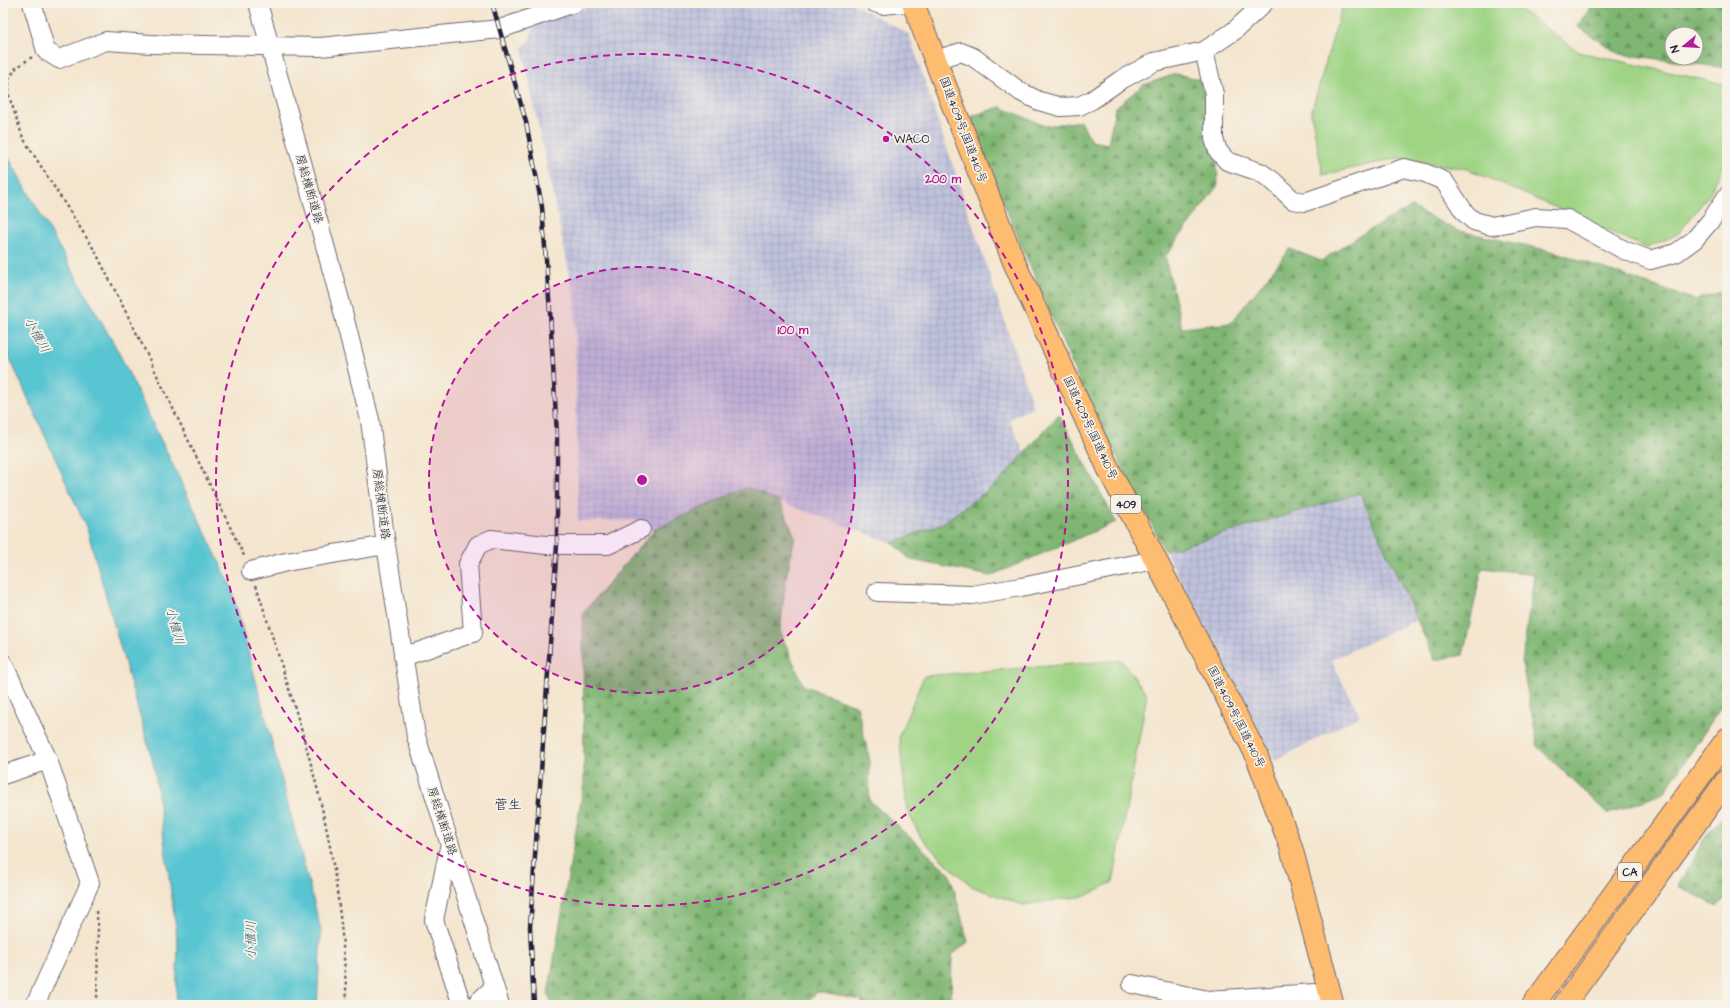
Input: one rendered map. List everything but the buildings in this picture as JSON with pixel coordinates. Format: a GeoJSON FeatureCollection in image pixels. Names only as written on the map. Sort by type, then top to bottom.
{"type":"FeatureCollection","features":[{"type":"Feature","properties":{"kind":"highway","name":"国道409号;国道410号"},"geometry":{"type":"LineString","coordinates":[[913,3],[1014,262],[1110,472],[1256,754],[1291,847],[1332,998]]}},
{"type":"Feature","properties":{"kind":"highway","name":"CA"},"geometry":{"type":"LineString","coordinates":[[1532,1005],[1727,739]]}},
{"type":"Feature","properties":{"kind":"highway","name":"CA"},"geometry":{"type":"LineString","coordinates":[[1564,1005],[1727,780]]}},
{"type":"Feature","properties":{"kind":"street"},"geometry":{"type":"LineString","coordinates":[[32,3],[46,51],[59,59],[106,40],[151,44],[320,47],[500,29],[574,3]]}},
{"type":"Feature","properties":{"kind":"street","name":"房総横断道路"},"geometry":{"type":"LineString","coordinates":[[258,3],[340,300],[370,420],[386,545],[416,736],[500,1005]]}},
{"type":"Feature","properties":{"kind":"street"},"geometry":{"type":"LineString","coordinates":[[875,3],[882,5],[906,3]]}},
{"type":"Feature","properties":{"kind":"street"},"geometry":{"type":"LineString","coordinates":[[935,60],[961,52],[974,57],[1021,92],[1039,101],[1061,107],[1079,106],[1092,100],[1120,81],[1154,62],[1204,51],[1234,31],[1264,3]]}},
{"type":"Feature","properties":{"kind":"street"},"geometry":{"type":"LineString","coordinates":[[1204,51],[1214,94],[1214,139],[1218,151],[1227,161],[1260,172],[1273,181],[1293,200],[1305,202],[1404,168],[1425,173],[1444,181],[1465,213],[1474,221],[1492,226],[1536,217],[1567,220],[1624,250],[1650,260],[1676,253],[1694,240],[1712,219],[1727,196]]}},
{"type":"Feature","properties":{"kind":"street"},"geometry":{"type":"LineString","coordinates":[[403,657],[473,633],[468,564],[478,545],[491,539],[546,545],[608,545],[642,529]]}},
{"type":"Feature","properties":{"kind":"street"},"geometry":{"type":"LineString","coordinates":[[251,571],[286,562],[386,545]]}},
{"type":"Feature","properties":{"kind":"street"},"geometry":{"type":"LineString","coordinates":[[877,592],[972,595],[1021,587],[1155,560]]}},
{"type":"Feature","properties":{"kind":"street"},"geometry":{"type":"LineString","coordinates":[[3,662],[48,760],[90,883],[35,1005]]}},
{"type":"Feature","properties":{"kind":"street"},"geometry":{"type":"LineString","coordinates":[[3,775],[48,760]]}},
{"type":"Feature","properties":{"kind":"street"},"geometry":{"type":"LineString","coordinates":[[450,847],[434,920],[462,1005]]}},
{"type":"Feature","properties":{"kind":"street"},"geometry":{"type":"LineString","coordinates":[[1132,984],[1208,1000],[1332,998]]}},
{"type":"Feature","properties":{"kind":"street"},"geometry":{"type":"LineString","coordinates":[[476,1005],[494,987]]}},
{"type":"Feature","properties":{"kind":"path"},"geometry":{"type":"LineString","coordinates":[[46,51],[35,55],[16,68],[9,79],[9,96],[23,138],[95,251],[140,340],[214,498],[251,571],[302,730],[328,836],[342,924],[347,1005]]}},
{"type":"Feature","properties":{"kind":"path"},"geometry":{"type":"LineString","coordinates":[[90,883],[98,925],[97,1005]]}},
{"type":"Feature","properties":{"kind":"shaded area"},"geometry":{"type":"Polygon","coordinates":[[[599,3],[851,3],[909,34],[1033,406],[1009,420],[1025,453],[999,482],[943,523],[892,543],[780,502],[747,487],[654,530],[642,520],[578,521],[575,300],[522,48],[530,40],[534,23],[599,3]]]}},
{"type":"Feature","properties":{"kind":"shaded area"},"geometry":{"type":"Polygon","coordinates":[[[1360,493],[1417,620],[1331,660],[1360,716],[1275,761],[1165,551],[1360,493]]]}},
{"type":"Feature","properties":{"kind":"green space"},"geometry":{"type":"Polygon","coordinates":[[[1343,3],[1511,3],[1579,52],[1727,85],[1727,159],[1709,195],[1678,234],[1647,248],[1468,169],[1398,158],[1323,175],[1311,113],[1343,3]]]}},
{"type":"Feature","properties":{"kind":"green space"},"geometry":{"type":"Polygon","coordinates":[[[1593,3],[1727,3],[1727,68],[1704,65],[1704,26],[1664,26],[1664,60],[1620,54],[1578,27],[1593,3]]]}},
{"type":"Feature","properties":{"kind":"green space"},"geometry":{"type":"Polygon","coordinates":[[[1176,74],[1199,79],[1207,102],[1214,107],[1218,185],[1165,257],[1182,328],[1231,323],[1290,249],[1321,261],[1362,234],[1411,207],[1456,230],[1559,253],[1695,300],[1727,290],[1727,698],[1664,793],[1608,814],[1538,747],[1522,663],[1534,574],[1482,568],[1463,655],[1435,660],[1360,493],[1165,551],[1080,383],[972,129],[972,116],[1000,107],[1046,126],[1081,121],[1091,141],[1108,144],[1115,108],[1143,85],[1176,74]]]}},
{"type":"Feature","properties":{"kind":"green space"},"geometry":{"type":"Polygon","coordinates":[[[1059,414],[1116,522],[990,576],[911,560],[892,543],[943,523],[999,482],[1059,414]]]}},
{"type":"Feature","properties":{"kind":"green space"},"geometry":{"type":"Polygon","coordinates":[[[747,487],[780,502],[795,537],[786,578],[780,631],[803,685],[857,706],[870,761],[869,800],[950,874],[968,942],[952,955],[951,996],[957,1005],[862,1005],[862,1000],[817,992],[805,1005],[553,1005],[548,994],[584,783],[583,613],[654,530],[747,487]]]}},
{"type":"Feature","properties":{"kind":"green space"},"geometry":{"type":"Polygon","coordinates":[[[1121,660],[1147,694],[1113,882],[1085,896],[1023,905],[973,887],[941,859],[920,836],[907,810],[899,736],[924,676],[1121,660]]]}},
{"type":"Feature","properties":{"kind":"green space"},"geometry":{"type":"Polygon","coordinates":[[[1727,812],[1727,898],[1717,906],[1678,886],[1707,834],[1727,812]]]}},
{"type":"Feature","properties":{"kind":"water","name":"小櫃川"},"geometry":{"type":"Polygon","coordinates":[[[3,148],[118,351],[231,586],[321,930],[317,1005],[176,1005],[178,944],[154,766],[87,529],[3,343],[3,148]]]}},
{"type":"Feature","properties":{"kind":"railway"},"geometry":{"type":"LineString","coordinates":[[492,3],[526,122],[542,207],[557,435],[557,545],[530,927],[534,1005]]}},
{"type":"Feature","properties":{"kind":"place","name":"WACO"},"geometry":{"type":"Point","coordinates":[886,139]}},
{"type":"Feature","properties":{"kind":"district","name":"菅生"},"geometry":{"type":"Point","coordinates":[508,805]}}]}
